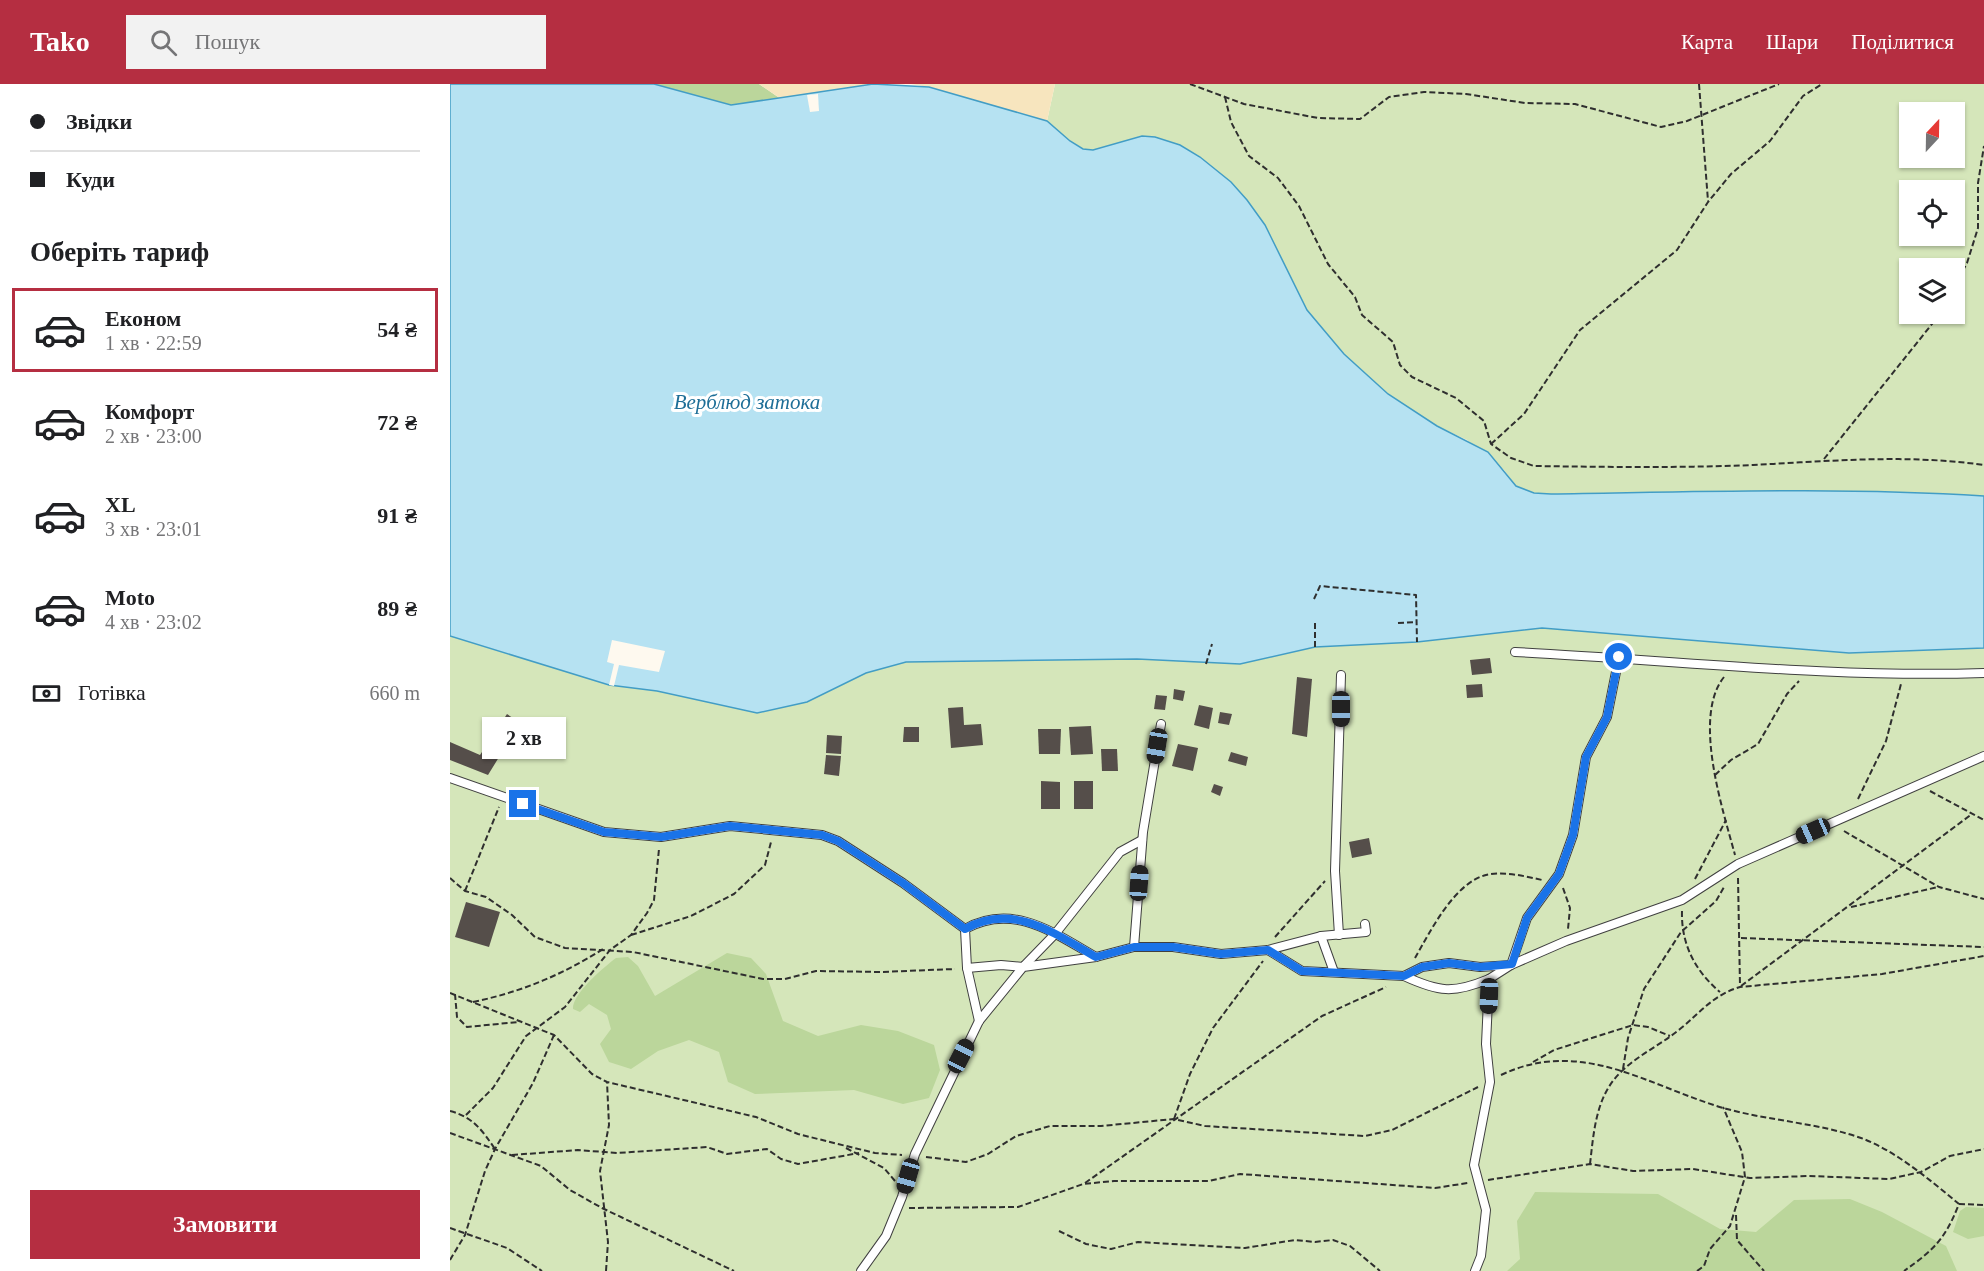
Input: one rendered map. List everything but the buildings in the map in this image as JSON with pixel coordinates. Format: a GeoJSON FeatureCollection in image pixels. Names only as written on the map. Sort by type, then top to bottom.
{"type":"FeatureCollection","features":[{"type":"Feature","properties":{"kind":"lane"},"geometry":{"type":"LineString","coordinates":[[1515,651],[1810,673],[1904,675],[1984,673]]}},
{"type":"Feature","properties":{"kind":"lane"},"geometry":{"type":"LineString","coordinates":[[1512,964],[1527,918],[1559,874],[1573,835],[1586,757],[1607,717],[1619,657]]}},
{"type":"Feature","properties":{"kind":"lane"},"geometry":{"type":"LineString","coordinates":[[1339,935],[1335,871],[1341,675]]}},
{"type":"Feature","properties":{"kind":"lane"},"geometry":{"type":"LineString","coordinates":[[1134,947],[1142,840],[1161,724]]}},
{"type":"Feature","properties":{"kind":"lane"},"geometry":{"type":"LineString","coordinates":[[1268,950],[1302,971],[1404,976],[1447,991],[1466,989],[1490,979],[1512,964],[1566,941],[1682,900],[1738,864],[1984,756]]}},
{"type":"Feature","properties":{"kind":"lane"},"geometry":{"type":"LineString","coordinates":[[450,778],[604,832],[661,837],[730,826],[822,835],[838,841],[903,883],[965,929]]}},
{"type":"Feature","properties":{"kind":"lane"},"geometry":{"type":"LineString","coordinates":[[861,1271],[886,1236],[902,1197],[915,1154],[979,1021],[1023,967],[1055,934],[1120,852],[1142,840]]}},
{"type":"Feature","properties":{"kind":"lane"},"geometry":{"type":"LineString","coordinates":[[965,929],[978,921],[1004,916],[1055,934],[1096,957]]}},
{"type":"Feature","properties":{"kind":"lane"},"geometry":{"type":"LineString","coordinates":[[967,968],[1001,965],[1023,967],[1096,957],[1134,947],[1173,947],[1221,954],[1268,950],[1322,936],[1366,932],[1365,924]]}},
{"type":"Feature","properties":{"kind":"lane"},"geometry":{"type":"LineString","coordinates":[[965,929],[967,968],[979,1021]]}},
{"type":"Feature","properties":{"kind":"lane"},"geometry":{"type":"LineString","coordinates":[[1322,936],[1334,972]]}},
{"type":"Feature","properties":{"kind":"lane"},"geometry":{"type":"LineString","coordinates":[[1404,976],[1422,967],[1449,963],[1480,967],[1512,964]]}},
{"type":"Feature","properties":{"kind":"lane"},"geometry":{"type":"LineString","coordinates":[[1475,1271],[1481,1256],[1486,1210],[1473,1165],[1490,1082],[1486,1044],[1490,979]]}},
{"type":"Feature","properties":{"kind":"path"},"geometry":{"type":"LineString","coordinates":[[1190,84],[1244,104],[1318,118],[1360,119],[1389,98],[1424,92],[1466,93],[1525,104],[1575,104],[1661,127],[1701,115],[1779,84]]}},
{"type":"Feature","properties":{"kind":"path"},"geometry":{"type":"LineString","coordinates":[[1699,84],[1708,202]]}},
{"type":"Feature","properties":{"kind":"path"},"geometry":{"type":"LineString","coordinates":[[1491,444],[1524,414],[1580,330],[1677,250],[1708,202],[1731,174],[1770,141],[1803,96],[1822,84]]}},
{"type":"Feature","properties":{"kind":"path"},"geometry":{"type":"LineString","coordinates":[[1225,97],[1231,122],[1249,156],[1278,178],[1292,196],[1328,264],[1355,297],[1362,315],[1393,342],[1400,365],[1412,376],[1456,398],[1484,421],[1491,444],[1511,458],[1534,466],[1741,465],[1824,459],[1953,460],[1984,465]]}},
{"type":"Feature","properties":{"kind":"path"},"geometry":{"type":"LineString","coordinates":[[1965,267],[1978,228],[1978,183],[1984,146]]}},
{"type":"Feature","properties":{"kind":"path"},"geometry":{"type":"LineString","coordinates":[[1824,459],[1932,324]]}},
{"type":"Feature","properties":{"kind":"path"},"geometry":{"type":"LineString","coordinates":[[1314,599],[1320,586],[1416,595],[1417,642]]}},
{"type":"Feature","properties":{"kind":"path"},"geometry":{"type":"LineString","coordinates":[[1314,647],[1315,621]]}},
{"type":"Feature","properties":{"kind":"path"},"geometry":{"type":"LineString","coordinates":[[1398,623],[1416,622]]}},
{"type":"Feature","properties":{"kind":"path"},"geometry":{"type":"LineString","coordinates":[[1206,664],[1212,644]]}},
{"type":"Feature","properties":{"kind":"path"},"geometry":{"type":"LineString","coordinates":[[1733,666],[1718,684],[1709,715],[1716,775],[1738,864],[1740,987]]}},
{"type":"Feature","properties":{"kind":"path"},"geometry":{"type":"LineString","coordinates":[[1716,775],[1731,760],[1758,744],[1787,694],[1810,673]]}},
{"type":"Feature","properties":{"kind":"path"},"geometry":{"type":"LineString","coordinates":[[1850,815],[1886,741],[1904,675]]}},
{"type":"Feature","properties":{"kind":"path"},"geometry":{"type":"LineString","coordinates":[[1919,785],[1984,820]]}},
{"type":"Feature","properties":{"kind":"path"},"geometry":{"type":"LineString","coordinates":[[465,891],[503,797]]}},
{"type":"Feature","properties":{"kind":"path"},"geometry":{"type":"LineString","coordinates":[[1740,987],[1972,814]]}},
{"type":"Feature","properties":{"kind":"path"},"geometry":{"type":"LineString","coordinates":[[1693,882],[1726,820]]}},
{"type":"Feature","properties":{"kind":"path"},"geometry":{"type":"LineString","coordinates":[[1832,823],[1939,886],[1984,899]]}},
{"type":"Feature","properties":{"kind":"path"},"geometry":{"type":"LineString","coordinates":[[466,1115],[493,1088],[526,1036],[564,1007],[610,950],[631,935],[692,916],[734,894],[765,865],[774,830]]}},
{"type":"Feature","properties":{"kind":"path"},"geometry":{"type":"LineString","coordinates":[[631,935],[654,900],[661,837]]}},
{"type":"Feature","properties":{"kind":"path"},"geometry":{"type":"LineString","coordinates":[[1174,1119],[1190,1074],[1213,1028],[1262,964],[1276,935],[1335,871]]}},
{"type":"Feature","properties":{"kind":"path"},"geometry":{"type":"LineString","coordinates":[[1083,1184],[1322,1016],[1376,994],[1404,976],[1457,892],[1485,875],[1516,874],[1553,882]]}},
{"type":"Feature","properties":{"kind":"path"},"geometry":{"type":"LineString","coordinates":[[1559,874],[1570,908],[1566,941]]}},
{"type":"Feature","properties":{"kind":"path"},"geometry":{"type":"LineString","coordinates":[[450,878],[465,891],[495,903],[512,915],[535,937],[565,948],[610,950],[763,979],[784,979],[816,971],[882,972],[967,968]]}},
{"type":"Feature","properties":{"kind":"path"},"geometry":{"type":"LineString","coordinates":[[1590,1164],[1599,1104],[1622,1070],[1644,989],[1681,932],[1716,901],[1727,882]]}},
{"type":"Feature","properties":{"kind":"path"},"geometry":{"type":"LineString","coordinates":[[1848,908],[1939,886]]}},
{"type":"Feature","properties":{"kind":"path"},"geometry":{"type":"LineString","coordinates":[[1682,900],[1681,932],[1693,961],[1706,980],[1721,993]]}},
{"type":"Feature","properties":{"kind":"path"},"geometry":{"type":"LineString","coordinates":[[1741,938],[1984,947]]}},
{"type":"Feature","properties":{"kind":"path"},"geometry":{"type":"LineString","coordinates":[[473,1002],[514,993],[570,970],[603,949]]}},
{"type":"Feature","properties":{"kind":"path"},"geometry":{"type":"LineString","coordinates":[[1622,1070],[1670,1036],[1721,993],[1740,987],[1882,974],[1984,956]]}},
{"type":"Feature","properties":{"kind":"path"},"geometry":{"type":"LineString","coordinates":[[450,993],[554,1035],[592,1074],[607,1082],[756,1117],[798,1134],[875,1153],[915,1154],[966,1162],[988,1154],[1016,1136],[1050,1126],[1134,1125],[1174,1119],[1205,1126],[1365,1136],[1392,1130],[1424,1112],[1531,1063],[1554,1050],[1633,1025],[1648,1027],[1670,1036]]}},
{"type":"Feature","properties":{"kind":"path"},"geometry":{"type":"LineString","coordinates":[[455,994],[457,1017],[467,1027],[520,1022]]}},
{"type":"Feature","properties":{"kind":"path"},"geometry":{"type":"LineString","coordinates":[[450,1008],[455,1007]]}},
{"type":"Feature","properties":{"kind":"path"},"geometry":{"type":"LineString","coordinates":[[450,1260],[465,1235],[485,1172],[495,1149],[533,1083],[554,1035]]}},
{"type":"Feature","properties":{"kind":"path"},"geometry":{"type":"LineString","coordinates":[[1531,1063],[1598,1063],[1723,1107],[1862,1139],[1921,1172],[1959,1204],[1984,1205]]}},
{"type":"Feature","properties":{"kind":"path"},"geometry":{"type":"LineString","coordinates":[[606,1271],[608,1242],[602,1208],[600,1171],[609,1125],[607,1082]]}},
{"type":"Feature","properties":{"kind":"path"},"geometry":{"type":"LineString","coordinates":[[1697,1271],[1704,1266],[1710,1249],[1730,1226],[1736,1215],[1745,1177],[1742,1152],[1723,1107]]}},
{"type":"Feature","properties":{"kind":"path"},"geometry":{"type":"LineString","coordinates":[[450,1111],[466,1115],[478,1125],[495,1149]]}},
{"type":"Feature","properties":{"kind":"path"},"geometry":{"type":"LineString","coordinates":[[450,1132],[541,1166],[570,1191],[734,1271]]}},
{"type":"Feature","properties":{"kind":"path"},"geometry":{"type":"LineString","coordinates":[[838,1144],[859,1153],[894,1177],[902,1197]]}},
{"type":"Feature","properties":{"kind":"path"},"geometry":{"type":"LineString","coordinates":[[512,1155],[578,1150],[603,1154],[707,1147],[727,1154],[766,1149],[781,1159],[798,1164],[859,1153]]}},
{"type":"Feature","properties":{"kind":"path"},"geometry":{"type":"LineString","coordinates":[[897,1208],[1018,1207],[1083,1184],[1114,1181],[1209,1181],[1240,1174],[1435,1188],[1590,1164],[1633,1171],[1693,1168],[1745,1177],[1809,1176],[1889,1179],[1921,1172],[1950,1156],[1984,1149]]}},
{"type":"Feature","properties":{"kind":"path"},"geometry":{"type":"LineString","coordinates":[[1906,1270],[1926,1256],[1948,1232],[1959,1204]]}},
{"type":"Feature","properties":{"kind":"path"},"geometry":{"type":"LineString","coordinates":[[1736,1215],[1737,1240],[1764,1271]]}},
{"type":"Feature","properties":{"kind":"path"},"geometry":{"type":"LineString","coordinates":[[450,1228],[507,1248],[542,1271]]}},
{"type":"Feature","properties":{"kind":"path"},"geometry":{"type":"LineString","coordinates":[[1059,1231],[1086,1244],[1111,1249],[1138,1242],[1245,1248],[1295,1240],[1315,1242],[1333,1240],[1350,1246],[1380,1271]]}},
{"type":"Feature","properties":{"kind":"green space"},"geometry":{"type":"Polygon","coordinates":[[[654,84],[759,84],[781,99],[731,105],[654,84]]]}},
{"type":"Feature","properties":{"kind":"green space"},"geometry":{"type":"Polygon","coordinates":[[[1055,84],[1984,84],[1984,496],[1822,491],[1534,493],[1516,486],[1504,470],[1467,440],[1437,426],[1388,394],[1344,354],[1307,310],[1265,225],[1231,182],[1200,157],[1180,145],[1155,137],[1142,136],[1093,150],[1083,149],[1047,121],[1055,84]]]}},
{"type":"Feature","properties":{"kind":"green space"},"geometry":{"type":"Polygon","coordinates":[[[1542,628],[1849,653],[1984,648],[1984,1271],[450,1271],[450,636],[609,685],[657,691],[757,713],[807,702],[866,673],[906,662],[1137,659],[1240,664],[1315,647],[1417,642],[1542,628]]]}},
{"type":"Feature","properties":{"kind":"green space"},"geometry":{"type":"Polygon","coordinates":[[[727,953],[751,958],[766,974],[783,1021],[818,1036],[861,1025],[898,1031],[934,1045],[940,1070],[929,1098],[903,1104],[854,1090],[755,1094],[728,1082],[719,1052],[689,1040],[658,1051],[631,1069],[609,1062],[600,1044],[611,1029],[607,1015],[589,1004],[580,1012],[573,1009],[583,989],[616,958],[628,957],[638,966],[655,996],[727,953]]]}},
{"type":"Feature","properties":{"kind":"green space"},"geometry":{"type":"Polygon","coordinates":[[[1535,1192],[1658,1194],[1720,1229],[1756,1232],[1794,1200],[1850,1199],[1882,1212],[1946,1246],[1957,1271],[1507,1271],[1520,1259],[1517,1221],[1535,1192]]]}},
{"type":"Feature","properties":{"kind":"green space"},"geometry":{"type":"Polygon","coordinates":[[[1966,1207],[1984,1208],[1984,1236],[1968,1239],[1953,1232],[1960,1211],[1966,1207]]]}},
{"type":"Feature","properties":{"kind":"sand"},"geometry":{"type":"Polygon","coordinates":[[[759,84],[873,84],[781,99],[759,84]]]}},
{"type":"Feature","properties":{"kind":"sand"},"geometry":{"type":"Polygon","coordinates":[[[911,84],[1055,84],[1047,121],[929,87],[911,84]]]}},
{"type":"Feature","properties":{"kind":"water","name":"Верблюд затока"},"geometry":{"type":"Polygon","coordinates":[[[450,84],[654,84],[731,105],[873,84],[929,87],[1047,121],[1083,149],[1093,150],[1142,136],[1155,137],[1180,145],[1200,157],[1231,182],[1247,200],[1265,225],[1307,310],[1344,354],[1388,394],[1437,426],[1488,452],[1516,486],[1534,493],[1551,494],[1822,491],[1984,496],[1984,648],[1849,653],[1542,628],[1417,642],[1315,647],[1240,664],[1137,659],[906,662],[866,673],[807,702],[757,713],[657,691],[609,685],[450,636],[450,84]]]}},
{"type":"Feature","properties":{"kind":"pier"},"geometry":{"type":"Polygon","coordinates":[[[818,94],[819,111],[810,112],[807,95],[818,94]]]}},
{"type":"Feature","properties":{"kind":"pier"},"geometry":{"type":"Polygon","coordinates":[[[612,640],[665,651],[659,672],[619,665],[614,686],[609,685],[614,664],[607,662],[612,640]]]}},
{"type":"Feature","properties":{"kind":"route"},"geometry":{"type":"LineString","coordinates":[[523,804],[604,832],[661,837],[730,826],[822,835],[838,841],[903,883],[965,929],[978,921],[1004,916],[1055,934],[1096,957],[1134,947],[1173,947],[1221,954],[1268,950],[1302,971],[1404,976],[1422,967],[1449,963],[1480,967],[1512,964],[1527,918],[1559,874],[1573,835],[1586,757],[1607,717],[1619,657]]}}]}
